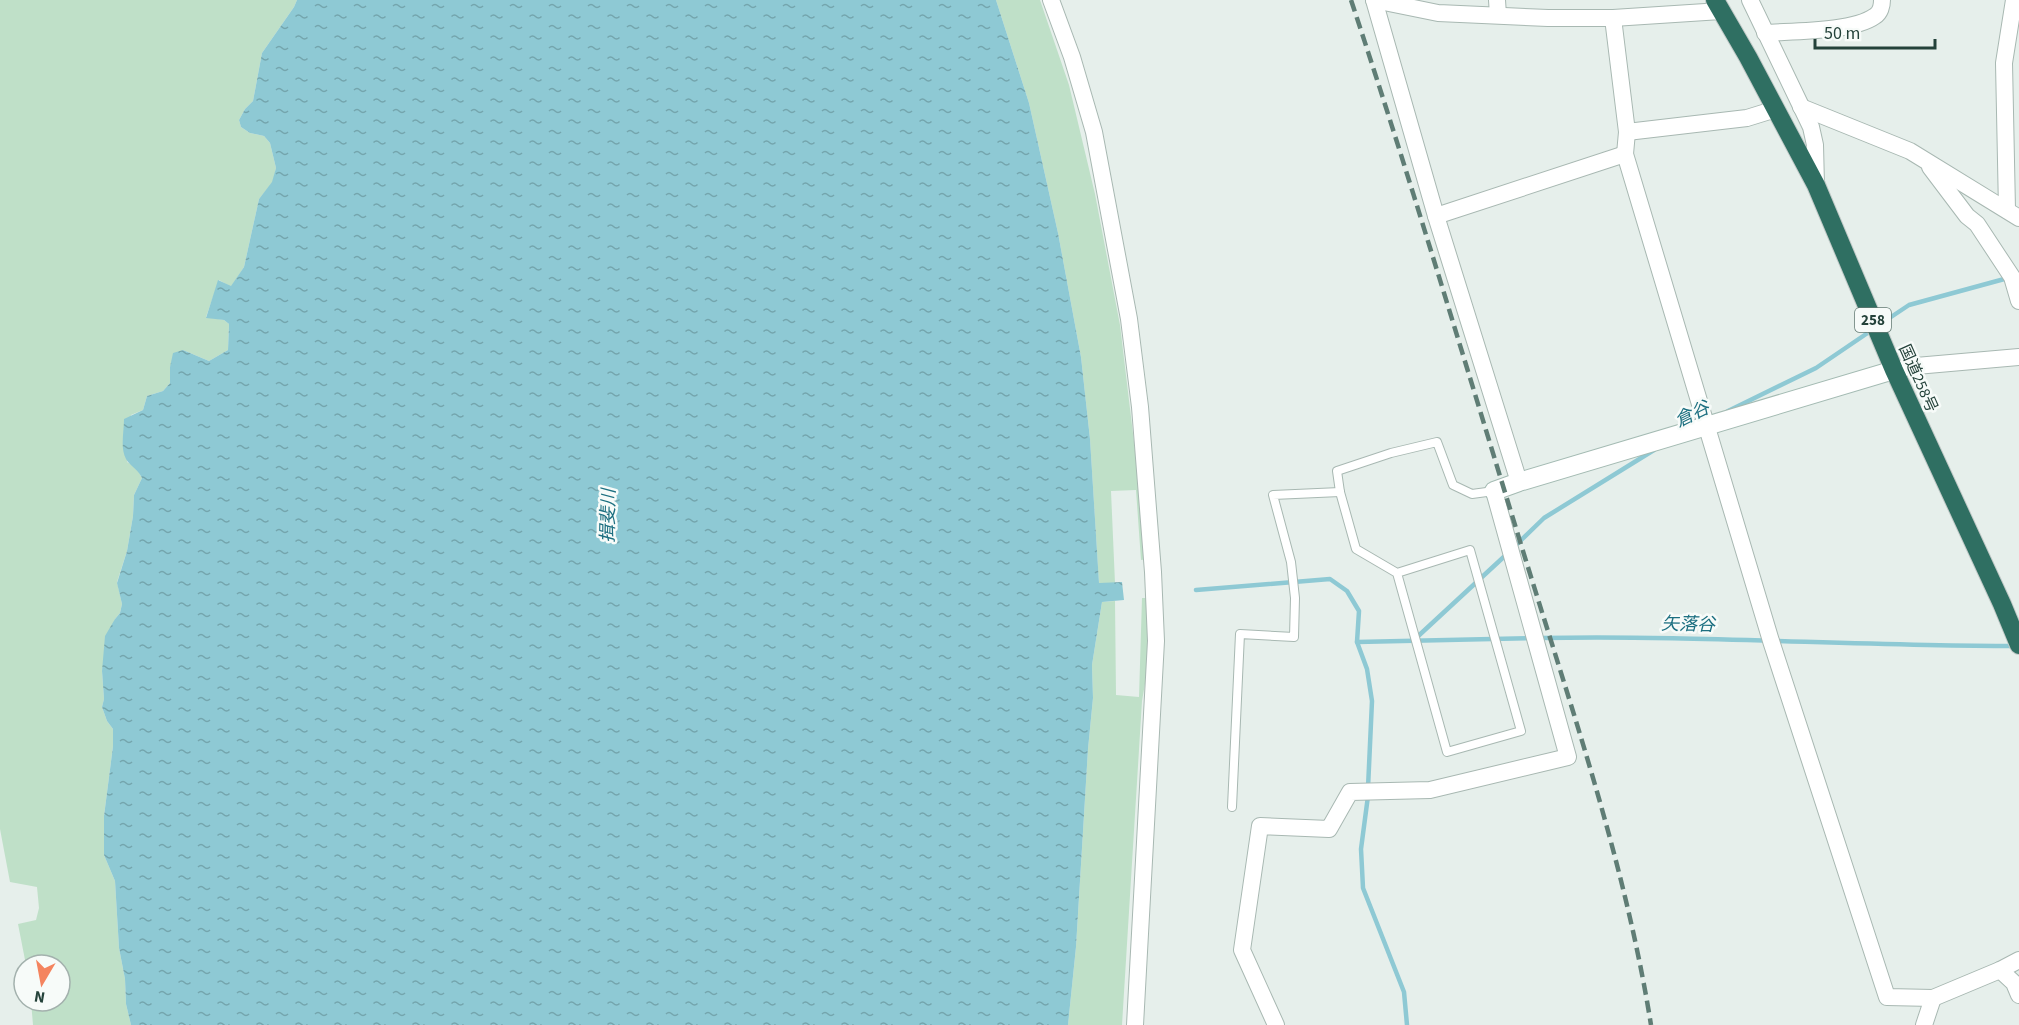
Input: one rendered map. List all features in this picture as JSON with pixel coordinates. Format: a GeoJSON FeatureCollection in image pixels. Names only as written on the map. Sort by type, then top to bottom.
{"type":"FeatureCollection","features":[{"type":"Feature","properties":{"kind":"highway","name":"国道258号"},"geometry":{"type":"LineString","coordinates":[[1718,6],[1816,185],[1894,370],[2019,645]]}},
{"type":"Feature","properties":{"kind":"street"},"geometry":{"type":"LineString","coordinates":[[1051,0],[1072,57],[1094,132],[1129,319],[1140,407],[1154,572],[1156,641],[1135,1025]]}},
{"type":"Feature","properties":{"kind":"street"},"geometry":{"type":"LineString","coordinates":[[1519,482],[1436,216],[1374,0],[1438,13],[1497,8],[1548,18],[1612,18],[1718,6]]}},
{"type":"Feature","properties":{"kind":"street"},"geometry":{"type":"LineString","coordinates":[[1750,0],[1811,127],[1815,145],[1816,185]]}},
{"type":"Feature","properties":{"kind":"street"},"geometry":{"type":"LineString","coordinates":[[1765,33],[1852,26],[1876,16],[1882,6],[1882,0]]}},
{"type":"Feature","properties":{"kind":"street"},"geometry":{"type":"LineString","coordinates":[[2013,214],[2004,63],[2014,0]]}},
{"type":"Feature","properties":{"kind":"street"},"geometry":{"type":"LineString","coordinates":[[1612,18],[1627,132],[1624,154],[1771,641],[1887,997],[1933,998],[2019,960]]}},
{"type":"Feature","properties":{"kind":"street"},"geometry":{"type":"LineString","coordinates":[[1801,107],[1910,151],[2013,214]]}},
{"type":"Feature","properties":{"kind":"street"},"geometry":{"type":"LineString","coordinates":[[1627,132],[1747,118],[1776,109]]}},
{"type":"Feature","properties":{"kind":"street"},"geometry":{"type":"LineString","coordinates":[[1436,216],[1624,154]]}},
{"type":"Feature","properties":{"kind":"street"},"geometry":{"type":"LineString","coordinates":[[1926,161],[1967,216],[1977,224],[2012,277],[2019,301]]}},
{"type":"Feature","properties":{"kind":"street"},"geometry":{"type":"LineString","coordinates":[[1276,1025],[1242,950],[1260,826],[1329,829],[1350,792],[1430,789],[1568,757],[1494,491],[1894,370],[2019,357]]}},
{"type":"Feature","properties":{"kind":"street"},"geometry":{"type":"LineString","coordinates":[[2000,970],[2014,983],[2019,995]]}},
{"type":"Feature","properties":{"kind":"street"},"geometry":{"type":"LineString","coordinates":[[1924,1025],[1933,998]]}},
{"type":"Feature","properties":{"kind":"lane"},"geometry":{"type":"LineString","coordinates":[[1397,573],[1470,550],[1521,731],[1447,752],[1397,573],[1356,549],[1340,492],[1337,471],[1391,453],[1437,442],[1453,485],[1472,494],[1494,491]]}},
{"type":"Feature","properties":{"kind":"lane"},"geometry":{"type":"LineString","coordinates":[[1232,807],[1240,634],[1294,637],[1295,598],[1291,562],[1273,495],[1340,492]]}},
{"type":"Feature","properties":{"kind":"green space"},"geometry":{"type":"Polygon","coordinates":[[[0,0],[297,0],[262,53],[253,101],[239,120],[241,127],[250,133],[264,136],[270,143],[276,168],[273,182],[259,199],[244,267],[231,287],[219,280],[206,317],[224,320],[229,324],[228,350],[209,361],[183,350],[170,367],[170,383],[163,391],[147,396],[143,410],[131,415],[127,462],[136,467],[142,478],[134,495],[127,551],[117,582],[122,604],[120,613],[115,619],[102,671],[104,699],[102,707],[113,729],[104,816],[104,855],[115,881],[119,948],[131,1025],[33,1025],[32,1013],[72,1013],[72,953],[24,953],[18,924],[36,920],[39,908],[37,887],[10,882],[0,829],[0,0]]]}},
{"type":"Feature","properties":{"kind":"green space"},"geometry":{"type":"Polygon","coordinates":[[[996,0],[1040,0],[1069,85],[1095,194],[1120,325],[1148,559],[1141,560],[1136,490],[1111,491],[1115,583],[1099,584],[1090,439],[1081,357],[1058,233],[1029,103],[996,0]]]}},
{"type":"Feature","properties":{"kind":"green space"},"geometry":{"type":"Polygon","coordinates":[[[1142,598],[1149,598],[1147,672],[1142,701],[1122,1025],[1068,1025],[1076,947],[1093,698],[1092,665],[1102,602],[1115,601],[1116,695],[1139,697],[1142,598]]]}},
{"type":"Feature","properties":{"kind":"water","name":"揖斐川"},"geometry":{"type":"Polygon","coordinates":[[[297,0],[996,0],[1029,103],[1058,233],[1081,357],[1090,439],[1099,583],[1122,582],[1124,600],[1102,602],[1092,665],[1093,698],[1076,947],[1068,1025],[131,1025],[119,948],[115,881],[104,855],[104,816],[113,729],[102,707],[105,636],[120,613],[122,604],[117,583],[127,551],[134,495],[142,478],[124,455],[124,419],[143,410],[147,396],[163,391],[170,383],[173,353],[183,350],[209,361],[228,350],[229,324],[224,320],[206,318],[218,280],[231,286],[244,267],[259,199],[272,182],[276,168],[270,143],[264,136],[250,133],[241,127],[239,120],[253,101],[262,53],[297,0]]]}},
{"type":"Feature","properties":{"kind":"waterway","name":"倉谷"},"geometry":{"type":"LineString","coordinates":[[1879,325],[1909,305],[2008,278]]}},
{"type":"Feature","properties":{"kind":"waterway","name":"倉谷"},"geometry":{"type":"LineString","coordinates":[[1728,411],[1816,368],[1872,330]]}},
{"type":"Feature","properties":{"kind":"waterway","name":"倉谷"},"geometry":{"type":"LineString","coordinates":[[1514,547],[1544,518],[1654,450]]}},
{"type":"Feature","properties":{"kind":"waterway","name":"倉谷"},"geometry":{"type":"LineString","coordinates":[[1415,639],[1508,553]]}},
{"type":"Feature","properties":{"kind":"waterway"},"geometry":{"type":"LineString","coordinates":[[1196,590],[1330,579],[1347,591],[1359,611],[1357,642],[1367,669],[1372,701],[1368,788]]}},
{"type":"Feature","properties":{"kind":"waterway","name":"矢落谷"},"geometry":{"type":"LineString","coordinates":[[1540,638],[1599,637],[2014,646]]}},
{"type":"Feature","properties":{"kind":"waterway","name":"矢落谷"},"geometry":{"type":"LineString","coordinates":[[1357,642],[1532,638]]}},
{"type":"Feature","properties":{"kind":"waterway"},"geometry":{"type":"LineString","coordinates":[[1368,796],[1361,849],[1363,888],[1404,992],[1407,1025]]}},
{"type":"Feature","properties":{"kind":"railway"},"geometry":{"type":"LineString","coordinates":[[1351,0],[1419,211],[1597,793],[1628,908],[1651,1025]]}}]}
